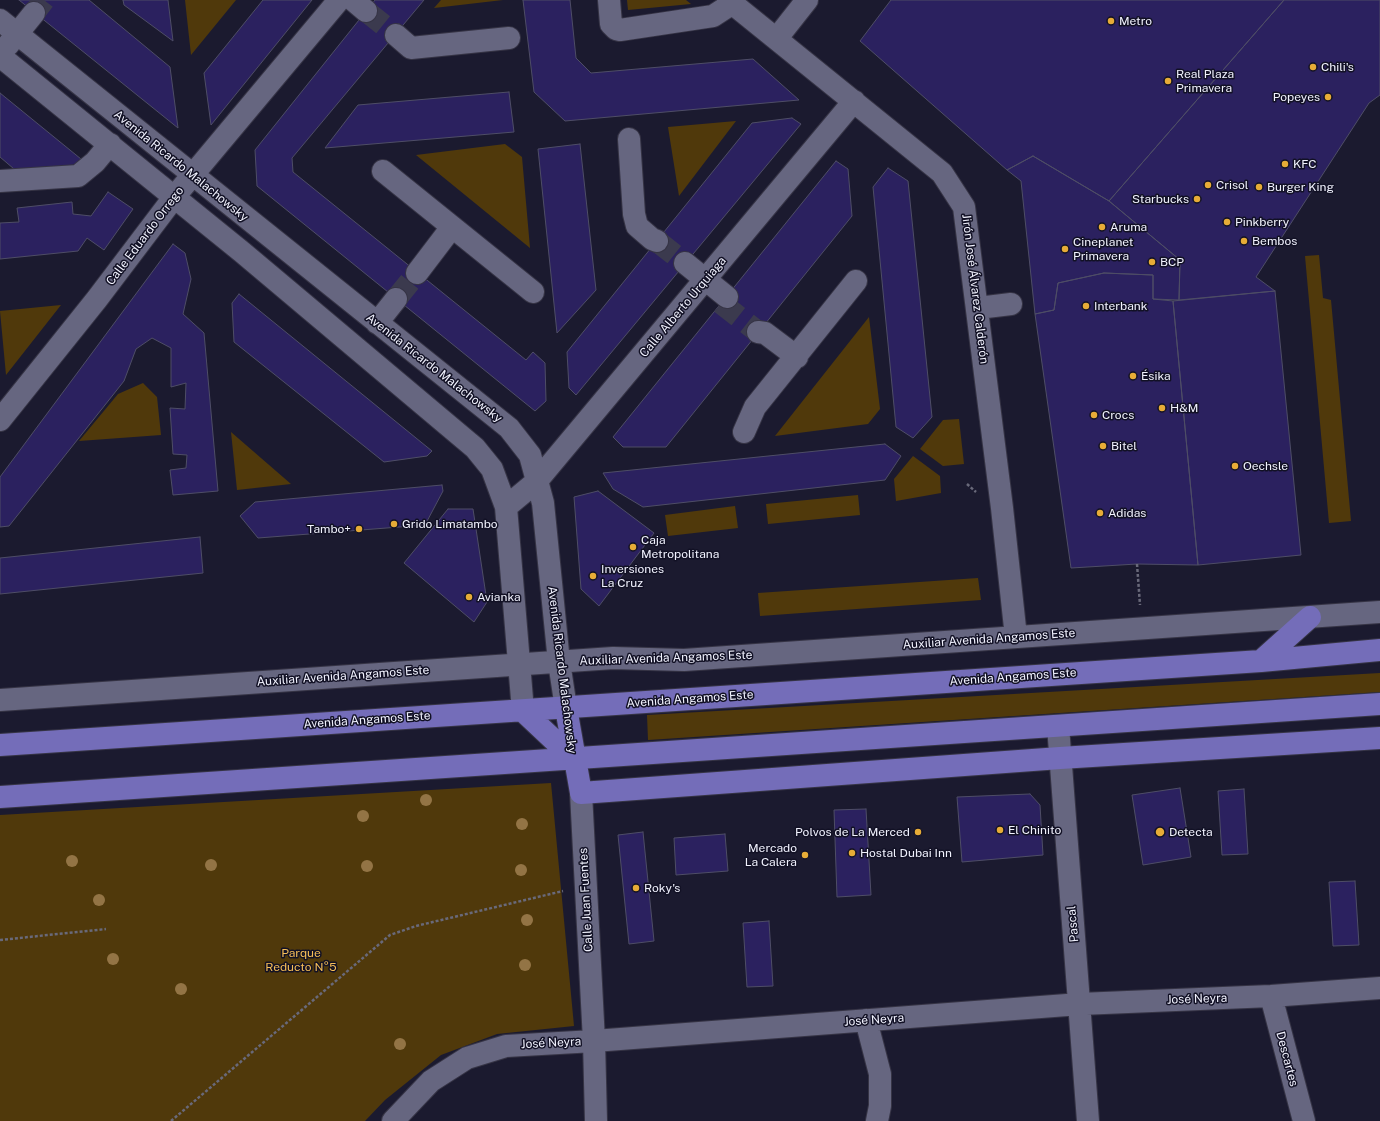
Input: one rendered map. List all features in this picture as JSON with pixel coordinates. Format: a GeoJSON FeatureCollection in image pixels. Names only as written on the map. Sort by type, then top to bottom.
{"type":"FeatureCollection","features":[{"type":"Feature","properties":{"kind":"main road"},"geometry":{"type":"LineString","coordinates":[[1261,661],[1310,617]]}},
{"type":"Feature","properties":{"kind":"main road","name":"Avenida Angamos Este"},"geometry":{"type":"LineString","coordinates":[[0,745],[1261,661],[1380,650]]}},
{"type":"Feature","properties":{"kind":"main road"},"geometry":{"type":"LineString","coordinates":[[0,797],[1380,704]]}},
{"type":"Feature","properties":{"kind":"main road","name":"Avenida Ricardo Malachowsky"},"geometry":{"type":"LineString","coordinates":[[566,708],[574,759]]}},
{"type":"Feature","properties":{"kind":"main road","name":"Avenida Ricardo Malachowsky"},"geometry":{"type":"LineString","coordinates":[[523,711],[574,759]]}},
{"type":"Feature","properties":{"kind":"main road"},"geometry":{"type":"LineString","coordinates":[[580,793],[1060,758],[1380,738]]}},
{"type":"Feature","properties":{"kind":"main road","name":"Calle Juan Fuentes"},"geometry":{"type":"LineString","coordinates":[[574,759],[580,793]]}},
{"type":"Feature","properties":{"kind":"street","name":"Calle Eduardo Orrego"},"geometry":{"type":"LineString","coordinates":[[0,420],[175,196],[339,0]]}},
{"type":"Feature","properties":{"kind":"street"},"geometry":{"type":"LineString","coordinates":[[608,0],[611,24],[616,29],[620,30],[714,16],[731,2]]}},
{"type":"Feature","properties":{"kind":"street"},"geometry":{"type":"LineString","coordinates":[[777,38],[807,0]]}},
{"type":"Feature","properties":{"kind":"street","name":"Jirón José Álvarez Calderón"},"geometry":{"type":"LineString","coordinates":[[731,2],[942,173],[964,207],[978,308],[1016,637]]}},
{"type":"Feature","properties":{"kind":"street"},"geometry":{"type":"LineString","coordinates":[[34,13],[0,56],[175,196],[475,448],[492,469],[506,507],[523,711]]}},
{"type":"Feature","properties":{"kind":"street","name":"Avenida Ricardo Malachowsky"},"geometry":{"type":"LineString","coordinates":[[0,20],[509,428],[530,455],[536,482],[543,503],[559,662],[566,708]]}},
{"type":"Feature","properties":{"kind":"street"},"geometry":{"type":"LineString","coordinates":[[396,35],[411,48],[509,38]]}},
{"type":"Feature","properties":{"kind":"street","name":"Calle Alberto Urquiaga"},"geometry":{"type":"LineString","coordinates":[[506,507],[536,482],[854,101]]}},
{"type":"Feature","properties":{"kind":"street"},"geometry":{"type":"LineString","coordinates":[[629,139],[634,214],[637,226],[654,242]]}},
{"type":"Feature","properties":{"kind":"street"},"geometry":{"type":"LineString","coordinates":[[0,181],[78,176],[95,162],[110,144]]}},
{"type":"Feature","properties":{"kind":"street"},"geometry":{"type":"LineString","coordinates":[[383,171],[533,292]]}},
{"type":"Feature","properties":{"kind":"street"},"geometry":{"type":"LineString","coordinates":[[417,273],[452,227]]}},
{"type":"Feature","properties":{"kind":"street"},"geometry":{"type":"LineString","coordinates":[[682,266],[724,300]]}},
{"type":"Feature","properties":{"kind":"street"},"geometry":{"type":"LineString","coordinates":[[744,432],[755,407],[797,357],[856,281]]}},
{"type":"Feature","properties":{"kind":"street"},"geometry":{"type":"LineString","coordinates":[[377,323],[396,299]]}},
{"type":"Feature","properties":{"kind":"street"},"geometry":{"type":"LineString","coordinates":[[978,308],[1011,304]]}},
{"type":"Feature","properties":{"kind":"street"},"geometry":{"type":"LineString","coordinates":[[762,330],[797,357]]}},
{"type":"Feature","properties":{"kind":"street","name":"Auxiliar Avenida Angamos Este"},"geometry":{"type":"LineString","coordinates":[[0,700],[413,670],[520,665],[613,658],[684,660],[1142,627],[1380,612]]}},
{"type":"Feature","properties":{"kind":"street","name":"Pascal"},"geometry":{"type":"LineString","coordinates":[[1058,726],[1088,1121]]}},
{"type":"Feature","properties":{"kind":"street","name":"Calle Juan Fuentes"},"geometry":{"type":"LineString","coordinates":[[580,793],[594,1041],[596,1121]]}},
{"type":"Feature","properties":{"kind":"street","name":"José Neyra"},"geometry":{"type":"LineString","coordinates":[[393,1121],[431,1081],[467,1058],[506,1046],[594,1041],[1080,1004],[1271,996],[1380,988]]}},
{"type":"Feature","properties":{"kind":"street","name":"Descartes"},"geometry":{"type":"LineString","coordinates":[[1271,996],[1304,1121]]}},
{"type":"Feature","properties":{"kind":"street"},"geometry":{"type":"LineString","coordinates":[[866,1020],[880,1074],[880,1106],[877,1121]]}},
{"type":"Feature","properties":{"kind":"path"},"geometry":{"type":"LineString","coordinates":[[1137,564],[1142,627]]}},
{"type":"Feature","properties":{"kind":"path"},"geometry":{"type":"LineString","coordinates":[[171,1121],[390,935],[416,926],[586,886]]}},
{"type":"Feature","properties":{"kind":"path"},"geometry":{"type":"LineString","coordinates":[[0,940],[106,929]]}},
{"type":"Feature","properties":{"kind":"green space"},"geometry":{"type":"Polygon","coordinates":[[[185,0],[236,0],[191,55],[185,0]]]}},
{"type":"Feature","properties":{"kind":"green space"},"geometry":{"type":"Polygon","coordinates":[[[441,0],[503,0],[434,8],[441,0]]]}},
{"type":"Feature","properties":{"kind":"green space"},"geometry":{"type":"Polygon","coordinates":[[[627,0],[686,0],[691,4],[628,10],[627,0]]]}},
{"type":"Feature","properties":{"kind":"green space"},"geometry":{"type":"Polygon","coordinates":[[[736,121],[679,196],[668,127],[736,121]]]}},
{"type":"Feature","properties":{"kind":"green space"},"geometry":{"type":"Polygon","coordinates":[[[505,144],[522,157],[530,248],[416,155],[505,144]]]}},
{"type":"Feature","properties":{"kind":"green space"},"geometry":{"type":"Polygon","coordinates":[[[1319,255],[1323,298],[1331,300],[1351,521],[1329,523],[1305,256],[1319,255]]]}},
{"type":"Feature","properties":{"kind":"green space"},"geometry":{"type":"Polygon","coordinates":[[[61,305],[6,375],[0,311],[61,305]]]}},
{"type":"Feature","properties":{"kind":"green space"},"geometry":{"type":"Polygon","coordinates":[[[869,317],[880,409],[868,424],[775,436],[869,317]]]}},
{"type":"Feature","properties":{"kind":"green space"},"geometry":{"type":"Polygon","coordinates":[[[143,383],[157,397],[161,435],[79,441],[118,394],[143,383]]]}},
{"type":"Feature","properties":{"kind":"green space"},"geometry":{"type":"Polygon","coordinates":[[[959,419],[964,464],[943,466],[920,449],[943,420],[959,419]]]}},
{"type":"Feature","properties":{"kind":"green space"},"geometry":{"type":"Polygon","coordinates":[[[231,432],[291,484],[237,490],[231,432]]]}},
{"type":"Feature","properties":{"kind":"green space"},"geometry":{"type":"Polygon","coordinates":[[[913,456],[940,476],[941,493],[896,501],[894,479],[913,456]]]}},
{"type":"Feature","properties":{"kind":"green space"},"geometry":{"type":"Polygon","coordinates":[[[858,495],[860,515],[768,524],[766,504],[858,495]]]}},
{"type":"Feature","properties":{"kind":"green space"},"geometry":{"type":"Polygon","coordinates":[[[735,506],[738,528],[668,536],[665,515],[735,506]]]}},
{"type":"Feature","properties":{"kind":"green space"},"geometry":{"type":"Polygon","coordinates":[[[978,578],[981,600],[760,616],[758,593],[978,578]]]}},
{"type":"Feature","properties":{"kind":"green space"},"geometry":{"type":"Polygon","coordinates":[[[1380,673],[1380,692],[648,740],[647,715],[1380,673]]]}},
{"type":"Feature","properties":{"kind":"green space","name":"Parque Reducto N°5"},"geometry":{"type":"Polygon","coordinates":[[[551,783],[574,1026],[497,1034],[441,1055],[385,1100],[365,1121],[0,1121],[0,815],[551,783]]]}},
{"type":"Feature","properties":{"kind":"building"},"geometry":{"type":"Polygon","coordinates":[[[19,0],[89,0],[170,67],[178,128],[19,0]]]}},
{"type":"Feature","properties":{"kind":"building"},"geometry":{"type":"Polygon","coordinates":[[[123,0],[168,0],[173,41],[124,5],[123,0]]]}},
{"type":"Feature","properties":{"kind":"building"},"geometry":{"type":"Polygon","coordinates":[[[263,0],[312,0],[211,125],[204,73],[263,0]]]}},
{"type":"Feature","properties":{"kind":"building"},"geometry":{"type":"Polygon","coordinates":[[[375,0],[424,0],[292,158],[293,172],[526,360],[533,352],[545,363],[546,401],[535,411],[257,186],[255,150],[375,0]]]}},
{"type":"Feature","properties":{"kind":"building"},"geometry":{"type":"Polygon","coordinates":[[[523,0],[570,0],[576,58],[591,73],[753,59],[799,100],[565,121],[534,92],[523,0]]]}},
{"type":"Feature","properties":{"kind":"building"},"geometry":{"type":"Polygon","coordinates":[[[891,0],[1284,0],[1109,201],[1033,156],[1007,170],[860,41],[891,0]]]}},
{"type":"Feature","properties":{"kind":"building"},"geometry":{"type":"Polygon","coordinates":[[[1284,0],[1380,0],[1380,95],[1369,103],[1256,277],[1275,291],[1179,300],[1180,260],[1109,201],[1284,0]]]}},
{"type":"Feature","properties":{"kind":"building"},"geometry":{"type":"Polygon","coordinates":[[[509,92],[514,132],[325,148],[358,105],[509,92]]]}},
{"type":"Feature","properties":{"kind":"building"},"geometry":{"type":"Polygon","coordinates":[[[0,93],[81,159],[72,169],[14,169],[0,157],[0,93]]]}},
{"type":"Feature","properties":{"kind":"building"},"geometry":{"type":"Polygon","coordinates":[[[792,118],[801,124],[576,395],[569,388],[567,352],[752,123],[792,118]]]}},
{"type":"Feature","properties":{"kind":"building"},"geometry":{"type":"Polygon","coordinates":[[[580,144],[596,290],[557,333],[538,149],[580,144]]]}},
{"type":"Feature","properties":{"kind":"building"},"geometry":{"type":"Polygon","coordinates":[[[1033,156],[1109,201],[1180,260],[1179,300],[1153,299],[1153,275],[1104,273],[1058,283],[1054,310],[1035,314],[1021,181],[1007,170],[1033,156]]]}},
{"type":"Feature","properties":{"kind":"building"},"geometry":{"type":"Polygon","coordinates":[[[836,161],[848,169],[852,216],[666,447],[623,447],[613,437],[836,161]]]}},
{"type":"Feature","properties":{"kind":"building"},"geometry":{"type":"Polygon","coordinates":[[[888,168],[908,181],[932,417],[913,438],[896,427],[873,187],[888,168]]]}},
{"type":"Feature","properties":{"kind":"building"},"geometry":{"type":"Polygon","coordinates":[[[108,192],[133,209],[104,250],[87,238],[78,251],[0,259],[0,223],[19,222],[17,208],[72,202],[73,214],[91,216],[108,192]]]}},
{"type":"Feature","properties":{"kind":"building"},"geometry":{"type":"Polygon","coordinates":[[[173,244],[185,253],[191,279],[183,314],[204,333],[218,491],[173,495],[170,470],[186,468],[187,455],[173,454],[170,408],[185,409],[186,383],[171,387],[171,348],[152,338],[136,349],[124,381],[9,526],[0,527],[0,477],[173,244]]]}},
{"type":"Feature","properties":{"kind":"building"},"geometry":{"type":"Polygon","coordinates":[[[1104,273],[1153,275],[1153,299],[1173,301],[1198,565],[1137,564],[1071,568],[1035,314],[1054,310],[1058,283],[1104,273]]]}},
{"type":"Feature","properties":{"kind":"building"},"geometry":{"type":"Polygon","coordinates":[[[1275,291],[1301,555],[1198,565],[1173,301],[1275,291]]]}},
{"type":"Feature","properties":{"kind":"building"},"geometry":{"type":"Polygon","coordinates":[[[239,294],[432,451],[427,456],[384,462],[234,342],[232,303],[239,294]]]}},
{"type":"Feature","properties":{"kind":"building"},"geometry":{"type":"Polygon","coordinates":[[[885,444],[901,456],[885,480],[643,507],[613,489],[603,473],[885,444]]]}},
{"type":"Feature","properties":{"kind":"building"},"geometry":{"type":"Polygon","coordinates":[[[442,485],[443,491],[425,525],[258,538],[240,516],[255,502],[442,485]]]}},
{"type":"Feature","properties":{"kind":"building"},"geometry":{"type":"Polygon","coordinates":[[[598,491],[654,533],[599,606],[581,589],[574,497],[598,491]]]}},
{"type":"Feature","properties":{"kind":"building"},"geometry":{"type":"Polygon","coordinates":[[[448,509],[473,509],[487,602],[474,622],[404,563],[448,509]]]}},
{"type":"Feature","properties":{"kind":"building"},"geometry":{"type":"Polygon","coordinates":[[[200,537],[203,573],[0,594],[0,558],[200,537]]]}},
{"type":"Feature","properties":{"kind":"building"},"geometry":{"type":"Polygon","coordinates":[[[1180,788],[1191,857],[1143,865],[1132,795],[1180,788]]]}},
{"type":"Feature","properties":{"kind":"building"},"geometry":{"type":"Polygon","coordinates":[[[1244,789],[1248,854],[1222,855],[1218,791],[1244,789]]]}},
{"type":"Feature","properties":{"kind":"building","name":"El Chinito"},"geometry":{"type":"Polygon","coordinates":[[[1030,794],[1040,805],[1043,855],[962,862],[957,797],[1030,794]]]}},
{"type":"Feature","properties":{"kind":"building","name":"Hostal Dubai Inn"},"geometry":{"type":"Polygon","coordinates":[[[866,809],[871,895],[837,897],[834,810],[866,809]]]}},
{"type":"Feature","properties":{"kind":"building","name":"Roky's"},"geometry":{"type":"Polygon","coordinates":[[[643,832],[654,941],[629,944],[618,835],[643,832]]]}},
{"type":"Feature","properties":{"kind":"building"},"geometry":{"type":"Polygon","coordinates":[[[725,834],[728,871],[676,875],[674,838],[725,834]]]}},
{"type":"Feature","properties":{"kind":"building"},"geometry":{"type":"Polygon","coordinates":[[[1355,881],[1359,945],[1333,946],[1329,882],[1355,881]]]}},
{"type":"Feature","properties":{"kind":"building"},"geometry":{"type":"Polygon","coordinates":[[[769,921],[773,986],[747,987],[743,923],[769,921]]]}},
{"type":"Feature","properties":{"kind":"tunnel"},"geometry":{"type":"LineString","coordinates":[[34,13],[44,0]]}},
{"type":"Feature","properties":{"kind":"tunnel"},"geometry":{"type":"LineString","coordinates":[[366,11],[396,35]]}},
{"type":"Feature","properties":{"kind":"tunnel"},"geometry":{"type":"LineString","coordinates":[[657,241],[685,263]]}},
{"type":"Feature","properties":{"kind":"tunnel"},"geometry":{"type":"LineString","coordinates":[[396,299],[417,273]]}},
{"type":"Feature","properties":{"kind":"tunnel"},"geometry":{"type":"LineString","coordinates":[[721,303],[758,332]]}},
{"type":"Feature","properties":{"kind":"place","name":"Metro"},"geometry":{"type":"Point","coordinates":[1111,21]}},
{"type":"Feature","properties":{"kind":"place","name":"Chili's"},"geometry":{"type":"Point","coordinates":[1313,67]}},
{"type":"Feature","properties":{"kind":"place","name":"Real Plaza Primavera"},"geometry":{"type":"Point","coordinates":[1168,81]}},
{"type":"Feature","properties":{"kind":"place","name":"Popeyes"},"geometry":{"type":"Point","coordinates":[1328,97]}},
{"type":"Feature","properties":{"kind":"place","name":"KFC"},"geometry":{"type":"Point","coordinates":[1285,164]}},
{"type":"Feature","properties":{"kind":"place","name":"Crisol"},"geometry":{"type":"Point","coordinates":[1208,185]}},
{"type":"Feature","properties":{"kind":"place","name":"Burger King"},"geometry":{"type":"Point","coordinates":[1259,187]}},
{"type":"Feature","properties":{"kind":"place","name":"Starbucks"},"geometry":{"type":"Point","coordinates":[1197,199]}},
{"type":"Feature","properties":{"kind":"place","name":"Pinkberry"},"geometry":{"type":"Point","coordinates":[1227,222]}},
{"type":"Feature","properties":{"kind":"place","name":"Aruma"},"geometry":{"type":"Point","coordinates":[1102,227]}},
{"type":"Feature","properties":{"kind":"place","name":"Bembos"},"geometry":{"type":"Point","coordinates":[1244,241]}},
{"type":"Feature","properties":{"kind":"place","name":"Cineplanet Primavera"},"geometry":{"type":"Point","coordinates":[1065,249]}},
{"type":"Feature","properties":{"kind":"place","name":"BCP"},"geometry":{"type":"Point","coordinates":[1152,262]}},
{"type":"Feature","properties":{"kind":"place","name":"Interbank"},"geometry":{"type":"Point","coordinates":[1086,306]}},
{"type":"Feature","properties":{"kind":"place","name":"Ésika"},"geometry":{"type":"Point","coordinates":[1133,376]}},
{"type":"Feature","properties":{"kind":"place","name":"H&M"},"geometry":{"type":"Point","coordinates":[1162,408]}},
{"type":"Feature","properties":{"kind":"place","name":"Crocs"},"geometry":{"type":"Point","coordinates":[1094,415]}},
{"type":"Feature","properties":{"kind":"place","name":"Bitel"},"geometry":{"type":"Point","coordinates":[1103,446]}},
{"type":"Feature","properties":{"kind":"place","name":"Oechsle"},"geometry":{"type":"Point","coordinates":[1235,466]}},
{"type":"Feature","properties":{"kind":"place","name":"Adidas"},"geometry":{"type":"Point","coordinates":[1100,513]}},
{"type":"Feature","properties":{"kind":"place","name":"Grido Limatambo"},"geometry":{"type":"Point","coordinates":[394,524]}},
{"type":"Feature","properties":{"kind":"place","name":"Tambo+"},"geometry":{"type":"Point","coordinates":[359,529]}},
{"type":"Feature","properties":{"kind":"place","name":"Caja Metropolitana"},"geometry":{"type":"Point","coordinates":[633,547]}},
{"type":"Feature","properties":{"kind":"place","name":"Inversiones La Cruz"},"geometry":{"type":"Point","coordinates":[593,576]}},
{"type":"Feature","properties":{"kind":"place","name":"Avianka"},"geometry":{"type":"Point","coordinates":[469,597]}},
{"type":"Feature","properties":{"kind":"place","name":"El Chinito"},"geometry":{"type":"Point","coordinates":[1000,830]}},
{"type":"Feature","properties":{"kind":"place","name":"Polvos de La Merced"},"geometry":{"type":"Point","coordinates":[918,832]}},
{"type":"Feature","properties":{"kind":"place","name":"Detecta"},"geometry":{"type":"Point","coordinates":[1160,832]}},
{"type":"Feature","properties":{"kind":"place","name":"Hostal Dubai Inn"},"geometry":{"type":"Point","coordinates":[852,853]}},
{"type":"Feature","properties":{"kind":"place","name":"Mercado La Calera"},"geometry":{"type":"Point","coordinates":[805,855]}},
{"type":"Feature","properties":{"kind":"place","name":"Roky's"},"geometry":{"type":"Point","coordinates":[636,888]}}]}
